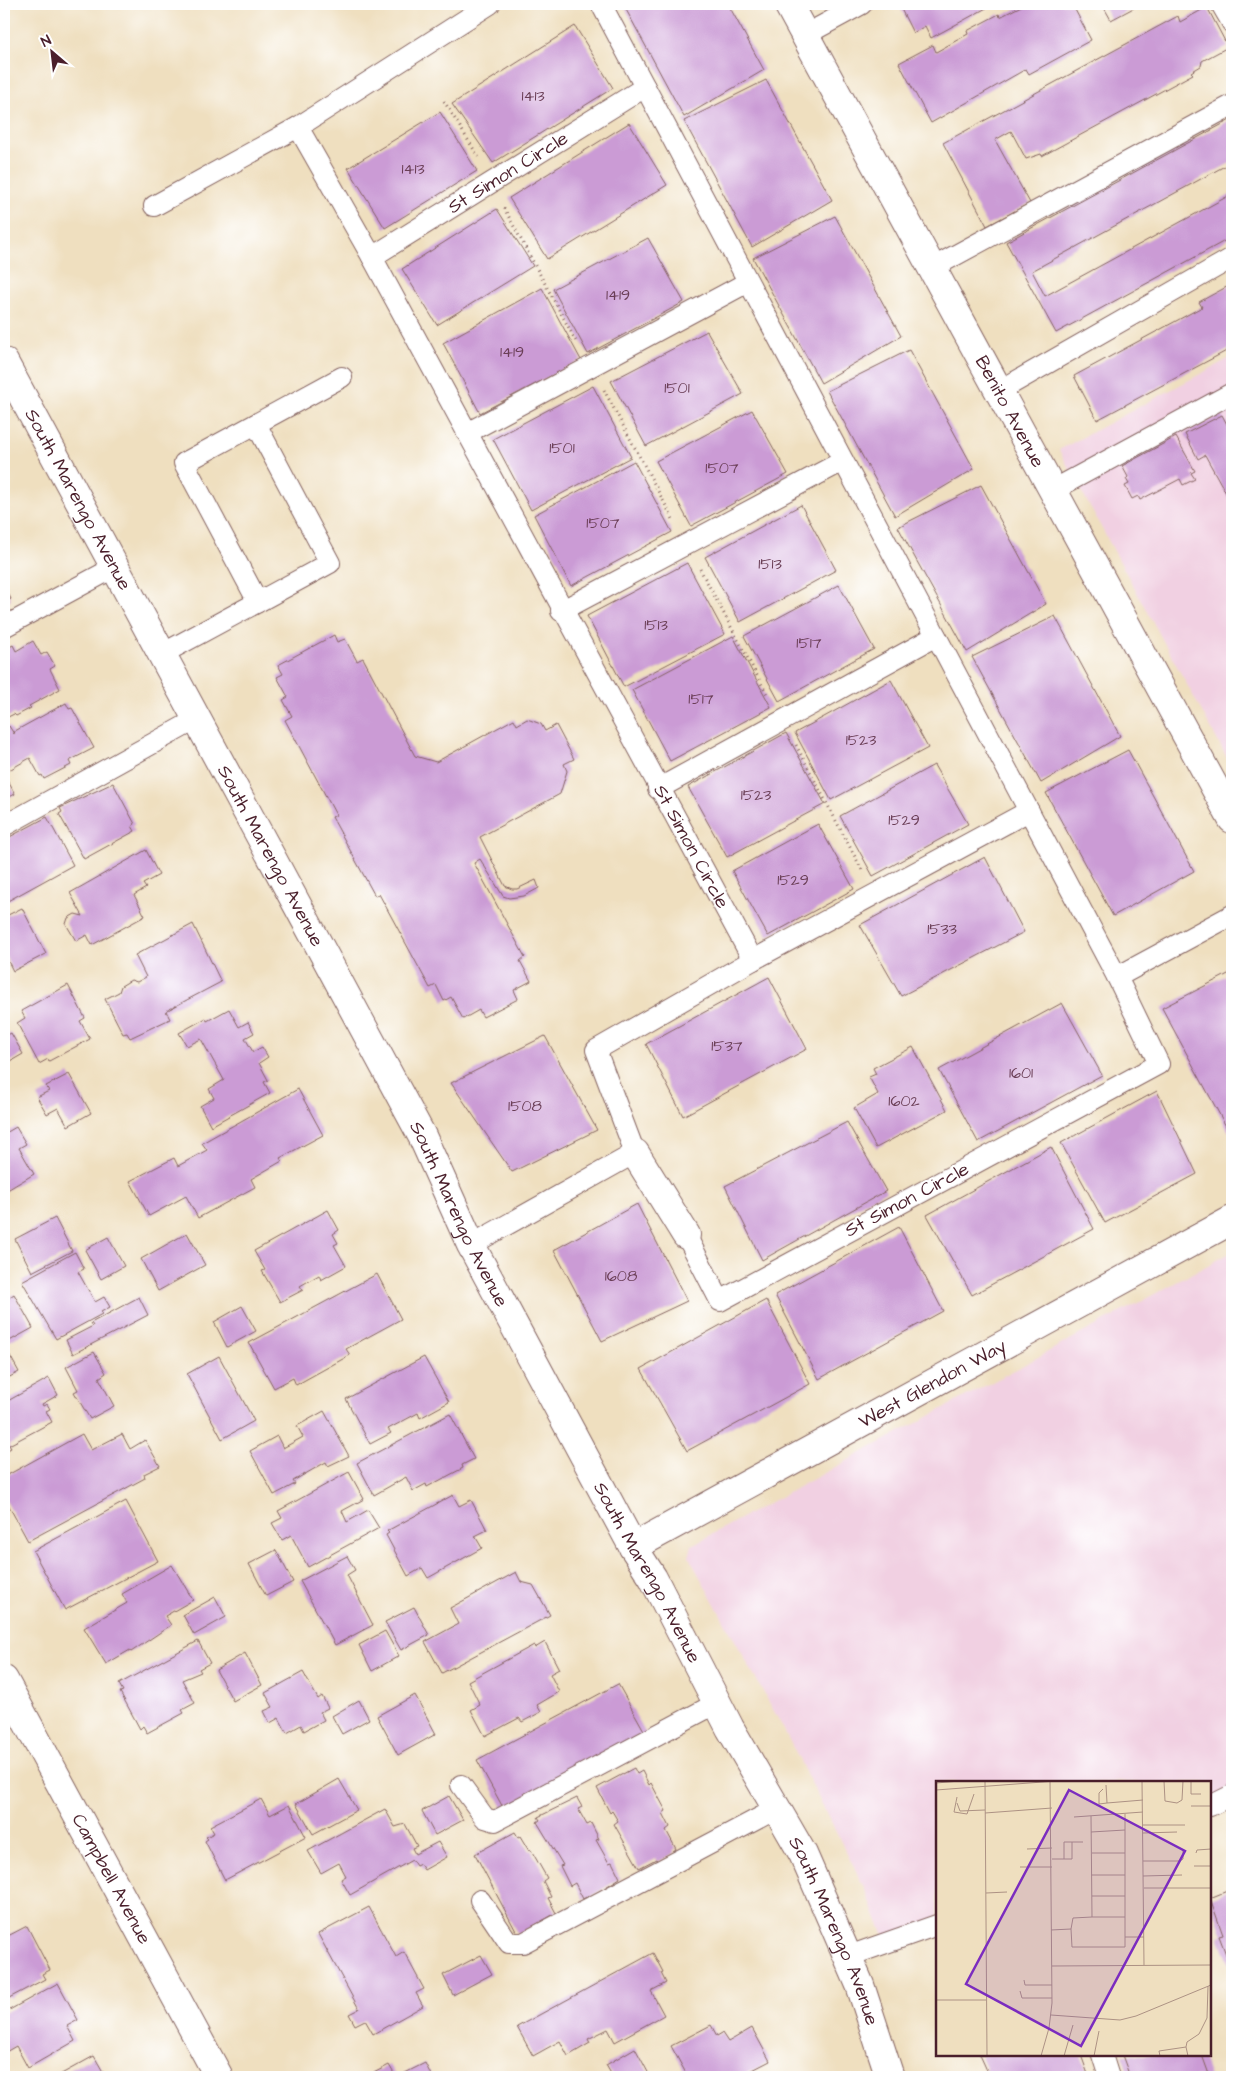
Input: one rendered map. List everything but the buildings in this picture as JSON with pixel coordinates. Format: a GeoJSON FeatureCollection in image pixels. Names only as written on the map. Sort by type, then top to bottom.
{"type":"FeatureCollection","features":[{"type":"Feature","properties":{"kind":"street","name":"Benito Avenue"},"geometry":{"type":"LineString","coordinates":[[788,4],[1232,819]]}},
{"type":"Feature","properties":{"kind":"street","name":"South Marengo Avenue"},"geometry":{"type":"LineString","coordinates":[[4,362],[422,1136],[471,1245],[633,1547],[653,1578],[717,1704],[803,1854],[849,1956],[890,2077]]}},
{"type":"Feature","properties":{"kind":"street","name":"St Simon Circle"},"geometry":{"type":"LineString","coordinates":[[635,1153],[686,1235]]}},
{"type":"Feature","properties":{"kind":"street","name":"West Glendon Way"},"geometry":{"type":"LineString","coordinates":[[633,1547],[1232,1220]]}},
{"type":"Feature","properties":{"kind":"street","name":"Campbell Avenue"},"geometry":{"type":"LineString","coordinates":[[4,1680],[219,2077]]}},
{"type":"Feature","properties":{"kind":"lane"},"geometry":{"type":"LineString","coordinates":[[154,206],[298,127],[490,4]]}},
{"type":"Feature","properties":{"kind":"lane","name":"St Simon Circle"},"geometry":{"type":"LineString","coordinates":[[601,4],[1117,977],[1159,1064],[720,1301],[686,1235]]}},
{"type":"Feature","properties":{"kind":"lane"},"geometry":{"type":"LineString","coordinates":[[805,36],[862,4]]}},
{"type":"Feature","properties":{"kind":"lane"},"geometry":{"type":"LineString","coordinates":[[1221,4],[1232,23]]}},
{"type":"Feature","properties":{"kind":"lane","name":"St Simon Circle"},"geometry":{"type":"LineString","coordinates":[[372,257],[645,87]]}},
{"type":"Feature","properties":{"kind":"lane"},"geometry":{"type":"LineString","coordinates":[[932,268],[1232,105]]}},
{"type":"Feature","properties":{"kind":"lane","name":"St Simon Circle"},"geometry":{"type":"LineString","coordinates":[[298,127],[372,257],[561,611],[752,960],[596,1050],[635,1153]]}},
{"type":"Feature","properties":{"kind":"lane"},"geometry":{"type":"LineString","coordinates":[[999,391],[1232,258]]}},
{"type":"Feature","properties":{"kind":"lane"},"geometry":{"type":"LineString","coordinates":[[467,433],[748,282]]}},
{"type":"Feature","properties":{"kind":"lane"},"geometry":{"type":"LineString","coordinates":[[258,602],[184,463],[342,377]]}},
{"type":"Feature","properties":{"kind":"lane"},"geometry":{"type":"LineString","coordinates":[[1053,490],[1232,393]]}},
{"type":"Feature","properties":{"kind":"lane"},"geometry":{"type":"LineString","coordinates":[[162,654],[330,563],[256,424]]}},
{"type":"Feature","properties":{"kind":"lane"},"geometry":{"type":"LineString","coordinates":[[561,611],[843,462]]}},
{"type":"Feature","properties":{"kind":"lane"},"geometry":{"type":"LineString","coordinates":[[4,626],[115,567]]}},
{"type":"Feature","properties":{"kind":"lane"},"geometry":{"type":"LineString","coordinates":[[658,789],[936,636]]}},
{"type":"Feature","properties":{"kind":"lane"},"geometry":{"type":"LineString","coordinates":[[4,826],[197,719]]}},
{"type":"Feature","properties":{"kind":"lane"},"geometry":{"type":"LineString","coordinates":[[752,960],[1029,811]]}},
{"type":"Feature","properties":{"kind":"lane"},"geometry":{"type":"LineString","coordinates":[[1117,977],[1232,915]]}},
{"type":"Feature","properties":{"kind":"lane"},"geometry":{"type":"LineString","coordinates":[[471,1245],[635,1153]]}},
{"type":"Feature","properties":{"kind":"lane"},"geometry":{"type":"LineString","coordinates":[[462,1785],[485,1818],[495,1822],[717,1704]]}},
{"type":"Feature","properties":{"kind":"lane"},"geometry":{"type":"LineString","coordinates":[[1211,1806],[1232,1795]]}},
{"type":"Feature","properties":{"kind":"lane"},"geometry":{"type":"LineString","coordinates":[[480,1900],[510,1943],[523,1943],[778,1808]]}},
{"type":"Feature","properties":{"kind":"lane"},"geometry":{"type":"LineString","coordinates":[[849,1956],[936,1924]]}},
{"type":"Feature","properties":{"kind":"lane"},"geometry":{"type":"LineString","coordinates":[[1102,2056],[1109,2077]]}},
{"type":"Feature","properties":{"kind":"path"},"geometry":{"type":"LineString","coordinates":[[444,101],[480,159]]}},
{"type":"Feature","properties":{"kind":"path"},"geometry":{"type":"LineString","coordinates":[[504,206],[578,344]]}},
{"type":"Feature","properties":{"kind":"path"},"geometry":{"type":"LineString","coordinates":[[600,382],[677,527]]}},
{"type":"Feature","properties":{"kind":"path"},"geometry":{"type":"LineString","coordinates":[[699,568],[770,699]]}},
{"type":"Feature","properties":{"kind":"path"},"geometry":{"type":"LineString","coordinates":[[793,740],[863,873]]}},
{"type":"Feature","properties":{"kind":"shaded area"},"geometry":{"type":"Polygon","coordinates":[[[1232,357],[1232,767],[1059,450],[1232,357]]]}},
{"type":"Feature","properties":{"kind":"shaded area"},"geometry":{"type":"Polygon","coordinates":[[[1232,1252],[1232,1801],[1211,1811],[1211,1781],[936,1781],[936,1927],[889,1948],[864,1887],[781,1724],[689,1557],[692,1545],[1232,1252]]]}}]}
